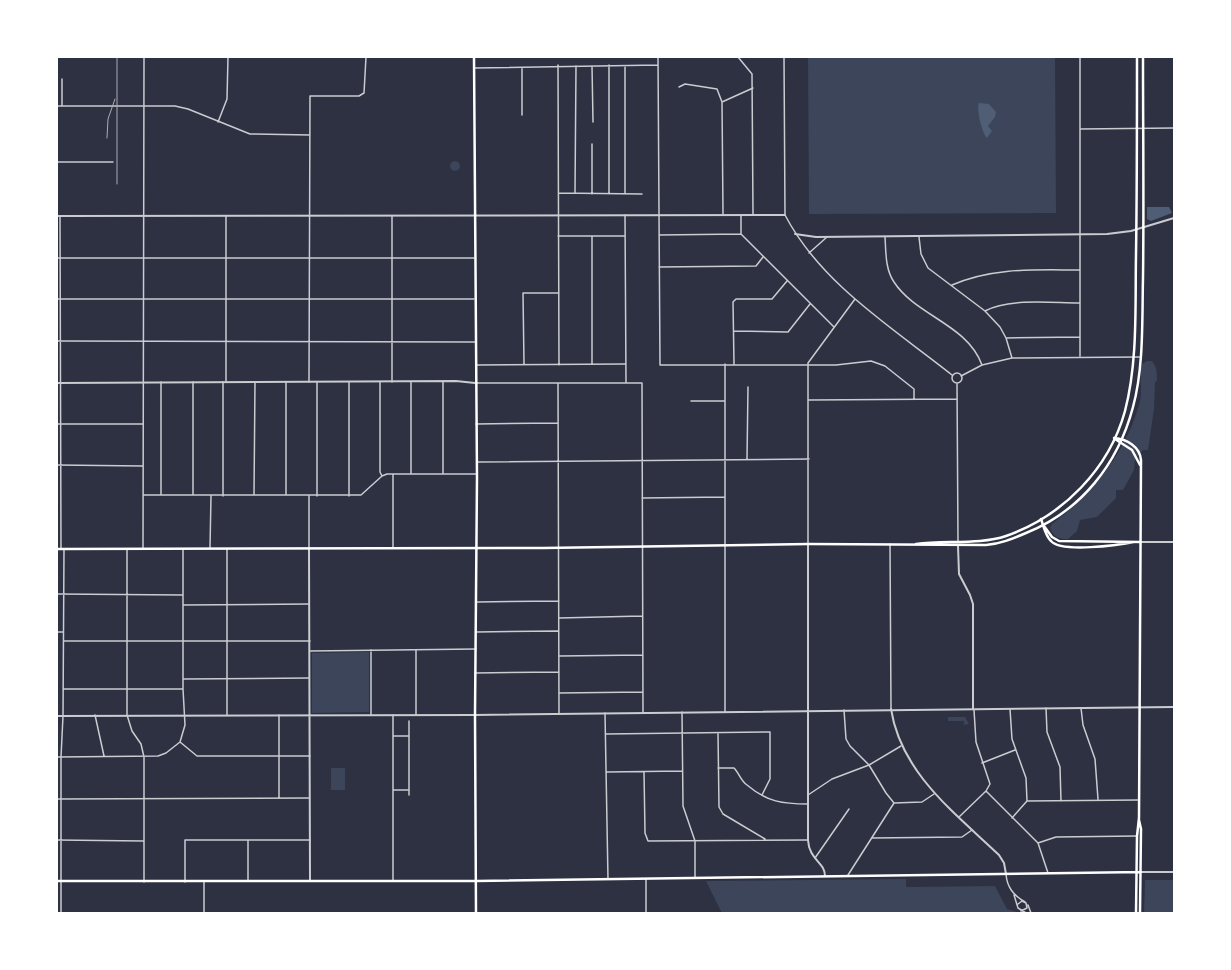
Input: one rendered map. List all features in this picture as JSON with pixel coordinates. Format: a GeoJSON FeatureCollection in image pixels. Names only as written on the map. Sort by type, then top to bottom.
{"type":"FeatureCollection","features":[{"type":"Feature","properties":{"kind":"main road"},"geometry":{"type":"LineString","coordinates":[[474,57],[474,299],[477,462],[477,602],[475,673],[476,913]]}},
{"type":"Feature","properties":{"kind":"main road"},"geometry":{"type":"LineString","coordinates":[[912,544],[984,540],[1006,536],[1041,519],[1061,506],[1087,482],[1114,438],[1124,412],[1129,390],[1133,356],[1136,230],[1136,57]]}},
{"type":"Feature","properties":{"kind":"main road"},"geometry":{"type":"LineString","coordinates":[[57,549],[559,548],[808,544],[912,544],[958,546],[986,545],[1003,542],[1044,526],[1064,512],[1088,491],[1104,471],[1120,443],[1135,399],[1140,357],[1143,296],[1143,57]]}},
{"type":"Feature","properties":{"kind":"main road"},"geometry":{"type":"LineString","coordinates":[[1135,297],[1143,296]]}},
{"type":"Feature","properties":{"kind":"main road"},"geometry":{"type":"LineString","coordinates":[[1114,438],[1122,438],[1131,443],[1139,452],[1140,465],[1140,707],[1136,913]]}},
{"type":"Feature","properties":{"kind":"main road"},"geometry":{"type":"LineString","coordinates":[[1114,438],[1132,450],[1140,465]]}},
{"type":"Feature","properties":{"kind":"main road"},"geometry":{"type":"LineString","coordinates":[[1041,519],[1051,541],[1059,546],[1107,546],[1134,542]]}},
{"type":"Feature","properties":{"kind":"main road"},"geometry":{"type":"LineString","coordinates":[[1044,526],[1047,528],[1052,537],[1059,541],[1140,542]]}},
{"type":"Feature","properties":{"kind":"main road"},"geometry":{"type":"LineString","coordinates":[[958,541],[958,546]]}},
{"type":"Feature","properties":{"kind":"main road"},"geometry":{"type":"LineString","coordinates":[[1139,818],[1141,826],[1140,913]]}},
{"type":"Feature","properties":{"kind":"main road"},"geometry":{"type":"LineString","coordinates":[[57,882],[476,881],[1141,872]]}},
{"type":"Feature","properties":{"kind":"street"},"geometry":{"type":"LineString","coordinates":[[143,549],[144,57]]}},
{"type":"Feature","properties":{"kind":"street"},"geometry":{"type":"LineString","coordinates":[[218,122],[227,99],[228,57]]}},
{"type":"Feature","properties":{"kind":"street"},"geometry":{"type":"LineString","coordinates":[[309,382],[310,96],[359,96],[364,93],[366,57]]}},
{"type":"Feature","properties":{"kind":"street"},"geometry":{"type":"LineString","coordinates":[[658,57],[660,365],[836,365],[865,361],[878,362],[914,389],[914,399]]}},
{"type":"Feature","properties":{"kind":"street"},"geometry":{"type":"LineString","coordinates":[[738,57],[752,74],[753,214]]}},
{"type":"Feature","properties":{"kind":"street"},"geometry":{"type":"LineString","coordinates":[[784,57],[785,215],[795,234],[809,253],[855,299],[952,375]]}},
{"type":"Feature","properties":{"kind":"street"},"geometry":{"type":"LineString","coordinates":[[1080,57],[1080,356]]}},
{"type":"Feature","properties":{"kind":"street"},"geometry":{"type":"LineString","coordinates":[[474,68],[522,68],[558,65],[658,65]]}},
{"type":"Feature","properties":{"kind":"street"},"geometry":{"type":"LineString","coordinates":[[558,65],[559,364]]}},
{"type":"Feature","properties":{"kind":"street"},"geometry":{"type":"LineString","coordinates":[[575,193],[576,66]]}},
{"type":"Feature","properties":{"kind":"street"},"geometry":{"type":"LineString","coordinates":[[592,66],[593,122]]}},
{"type":"Feature","properties":{"kind":"street"},"geometry":{"type":"LineString","coordinates":[[609,66],[609,194]]}},
{"type":"Feature","properties":{"kind":"street"},"geometry":{"type":"LineString","coordinates":[[625,66],[625,193]]}},
{"type":"Feature","properties":{"kind":"street"},"geometry":{"type":"LineString","coordinates":[[522,68],[522,115]]}},
{"type":"Feature","properties":{"kind":"street"},"geometry":{"type":"LineString","coordinates":[[62,79],[62,106]]}},
{"type":"Feature","properties":{"kind":"street"},"geometry":{"type":"LineString","coordinates":[[679,87],[685,84],[717,89],[722,102],[723,214]]}},
{"type":"Feature","properties":{"kind":"street"},"geometry":{"type":"LineString","coordinates":[[722,102],[753,88]]}},
{"type":"Feature","properties":{"kind":"street"},"geometry":{"type":"LineString","coordinates":[[57,106],[175,106],[188,109],[250,134],[310,135]]}},
{"type":"Feature","properties":{"kind":"street"},"geometry":{"type":"LineString","coordinates":[[1080,129],[1174,128]]}},
{"type":"Feature","properties":{"kind":"street"},"geometry":{"type":"LineString","coordinates":[[592,144],[592,194]]}},
{"type":"Feature","properties":{"kind":"street"},"geometry":{"type":"LineString","coordinates":[[57,162],[113,162]]}},
{"type":"Feature","properties":{"kind":"street"},"geometry":{"type":"LineString","coordinates":[[558,193],[642,194]]}},
{"type":"Feature","properties":{"kind":"street"},"geometry":{"type":"LineString","coordinates":[[741,214],[741,234],[786,281],[834,327]]}},
{"type":"Feature","properties":{"kind":"street"},"geometry":{"type":"LineString","coordinates":[[57,216],[785,215]]}},
{"type":"Feature","properties":{"kind":"street"},"geometry":{"type":"LineString","coordinates":[[60,216],[60,383],[64,594],[64,689],[61,757],[62,913]]}},
{"type":"Feature","properties":{"kind":"street"},"geometry":{"type":"LineString","coordinates":[[223,496],[226,342],[226,216]]}},
{"type":"Feature","properties":{"kind":"street"},"geometry":{"type":"LineString","coordinates":[[392,216],[392,382]]}},
{"type":"Feature","properties":{"kind":"street"},"geometry":{"type":"LineString","coordinates":[[625,216],[626,382]]}},
{"type":"Feature","properties":{"kind":"street"},"geometry":{"type":"LineString","coordinates":[[795,234],[828,237],[1110,234],[1136,230],[1174,218]]}},
{"type":"Feature","properties":{"kind":"street"},"geometry":{"type":"LineString","coordinates":[[659,235],[741,234]]}},
{"type":"Feature","properties":{"kind":"street"},"geometry":{"type":"LineString","coordinates":[[558,236],[625,236]]}},
{"type":"Feature","properties":{"kind":"street"},"geometry":{"type":"LineString","coordinates":[[592,236],[592,364]]}},
{"type":"Feature","properties":{"kind":"street"},"geometry":{"type":"LineString","coordinates":[[884,236],[887,262],[893,281],[904,295],[958,333],[974,348],[982,365]]}},
{"type":"Feature","properties":{"kind":"street"},"geometry":{"type":"LineString","coordinates":[[919,236],[921,254],[928,268],[985,311],[1000,327],[1006,338],[1012,358]]}},
{"type":"Feature","properties":{"kind":"street"},"geometry":{"type":"LineString","coordinates":[[809,253],[828,237]]}},
{"type":"Feature","properties":{"kind":"street"},"geometry":{"type":"LineString","coordinates":[[659,268],[756,266],[763,257]]}},
{"type":"Feature","properties":{"kind":"street"},"geometry":{"type":"LineString","coordinates":[[57,258],[474,258]]}},
{"type":"Feature","properties":{"kind":"street"},"geometry":{"type":"LineString","coordinates":[[952,285],[988,273],[1021,270],[1079,270]]}},
{"type":"Feature","properties":{"kind":"street"},"geometry":{"type":"LineString","coordinates":[[734,364],[733,302],[736,299],[772,299],[786,281]]}},
{"type":"Feature","properties":{"kind":"street"},"geometry":{"type":"LineString","coordinates":[[524,364],[523,293],[559,293]]}},
{"type":"Feature","properties":{"kind":"street"},"geometry":{"type":"LineString","coordinates":[[57,299],[474,299]]}},
{"type":"Feature","properties":{"kind":"street"},"geometry":{"type":"LineString","coordinates":[[825,876],[825,870],[814,859],[809,851],[808,840],[808,364],[855,299]]}},
{"type":"Feature","properties":{"kind":"street"},"geometry":{"type":"LineString","coordinates":[[985,311],[994,306],[1079,303]]}},
{"type":"Feature","properties":{"kind":"street"},"geometry":{"type":"LineString","coordinates":[[734,331],[788,332],[810,304]]}},
{"type":"Feature","properties":{"kind":"street"},"geometry":{"type":"LineString","coordinates":[[1006,338],[1080,337]]}},
{"type":"Feature","properties":{"kind":"street"},"geometry":{"type":"LineString","coordinates":[[57,341],[475,342]]}},
{"type":"Feature","properties":{"kind":"street"},"geometry":{"type":"LineString","coordinates":[[958,541],[957,383],[961,380],[961,376],[982,365],[1012,358],[1080,356],[1140,357]]}},
{"type":"Feature","properties":{"kind":"street"},"geometry":{"type":"LineString","coordinates":[[475,365],[626,364]]}},
{"type":"Feature","properties":{"kind":"street"},"geometry":{"type":"LineString","coordinates":[[725,364],[725,712]]}},
{"type":"Feature","properties":{"kind":"street"},"geometry":{"type":"LineString","coordinates":[[952,375],[957,373],[961,376]]}},
{"type":"Feature","properties":{"kind":"street"},"geometry":{"type":"LineString","coordinates":[[952,375],[952,381],[957,383]]}},
{"type":"Feature","properties":{"kind":"street"},"geometry":{"type":"LineString","coordinates":[[161,382],[161,495]]}},
{"type":"Feature","properties":{"kind":"street"},"geometry":{"type":"LineString","coordinates":[[193,382],[193,495]]}},
{"type":"Feature","properties":{"kind":"street"},"geometry":{"type":"LineString","coordinates":[[254,382],[254,495]]}},
{"type":"Feature","properties":{"kind":"street"},"geometry":{"type":"LineString","coordinates":[[286,382],[286,495]]}},
{"type":"Feature","properties":{"kind":"street"},"geometry":{"type":"LineString","coordinates":[[317,382],[317,496]]}},
{"type":"Feature","properties":{"kind":"street"},"geometry":{"type":"LineString","coordinates":[[349,382],[349,496]]}},
{"type":"Feature","properties":{"kind":"street"},"geometry":{"type":"LineString","coordinates":[[380,382],[380,472],[382,476]]}},
{"type":"Feature","properties":{"kind":"street"},"geometry":{"type":"LineString","coordinates":[[411,382],[411,474]]}},
{"type":"Feature","properties":{"kind":"street"},"geometry":{"type":"LineString","coordinates":[[443,382],[443,474]]}},
{"type":"Feature","properties":{"kind":"street"},"geometry":{"type":"LineString","coordinates":[[57,383],[642,383],[643,713]]}},
{"type":"Feature","properties":{"kind":"street"},"geometry":{"type":"LineString","coordinates":[[558,383],[559,714]]}},
{"type":"Feature","properties":{"kind":"street"},"geometry":{"type":"LineString","coordinates":[[747,459],[748,387]]}},
{"type":"Feature","properties":{"kind":"street"},"geometry":{"type":"LineString","coordinates":[[809,400],[957,398]]}},
{"type":"Feature","properties":{"kind":"street"},"geometry":{"type":"LineString","coordinates":[[691,401],[725,401]]}},
{"type":"Feature","properties":{"kind":"street"},"geometry":{"type":"LineString","coordinates":[[476,424],[558,423]]}},
{"type":"Feature","properties":{"kind":"street"},"geometry":{"type":"LineString","coordinates":[[57,424],[143,424]]}},
{"type":"Feature","properties":{"kind":"street"},"geometry":{"type":"LineString","coordinates":[[477,462],[559,460],[808,459]]}},
{"type":"Feature","properties":{"kind":"street"},"geometry":{"type":"LineString","coordinates":[[57,466],[143,466]]}},
{"type":"Feature","properties":{"kind":"street"},"geometry":{"type":"LineString","coordinates":[[143,495],[349,496],[362,495],[382,476],[393,474],[477,474]]}},
{"type":"Feature","properties":{"kind":"street"},"geometry":{"type":"LineString","coordinates":[[392,548],[393,474]]}},
{"type":"Feature","properties":{"kind":"street"},"geometry":{"type":"LineString","coordinates":[[210,549],[211,496]]}},
{"type":"Feature","properties":{"kind":"street"},"geometry":{"type":"LineString","coordinates":[[309,496],[310,881]]}},
{"type":"Feature","properties":{"kind":"street"},"geometry":{"type":"LineString","coordinates":[[642,498],[725,497]]}},
{"type":"Feature","properties":{"kind":"street"},"geometry":{"type":"LineString","coordinates":[[1140,542],[1174,542]]}},
{"type":"Feature","properties":{"kind":"street"},"geometry":{"type":"LineString","coordinates":[[890,544],[890,710],[894,729],[913,768],[934,794],[999,855],[1004,864],[1008,885],[1013,893],[1018,908],[1026,913]]}},
{"type":"Feature","properties":{"kind":"street"},"geometry":{"type":"LineString","coordinates":[[958,546],[959,574],[973,604],[973,709],[976,742],[982,763],[990,780],[989,787],[959,817]]}},
{"type":"Feature","properties":{"kind":"street"},"geometry":{"type":"LineString","coordinates":[[127,549],[127,715],[132,730],[141,744],[144,757],[144,882]]}},
{"type":"Feature","properties":{"kind":"street"},"geometry":{"type":"LineString","coordinates":[[57,757],[158,756],[166,753],[180,742],[185,725],[182,605],[183,549]]}},
{"type":"Feature","properties":{"kind":"street"},"geometry":{"type":"LineString","coordinates":[[227,549],[227,715]]}},
{"type":"Feature","properties":{"kind":"street"},"geometry":{"type":"LineString","coordinates":[[57,594],[182,595]]}},
{"type":"Feature","properties":{"kind":"street"},"geometry":{"type":"LineString","coordinates":[[477,602],[559,600]]}},
{"type":"Feature","properties":{"kind":"street"},"geometry":{"type":"LineString","coordinates":[[182,605],[310,604]]}},
{"type":"Feature","properties":{"kind":"street"},"geometry":{"type":"LineString","coordinates":[[559,618],[642,616]]}},
{"type":"Feature","properties":{"kind":"street"},"geometry":{"type":"LineString","coordinates":[[476,632],[559,631]]}},
{"type":"Feature","properties":{"kind":"street"},"geometry":{"type":"LineString","coordinates":[[57,632],[64,632]]}},
{"type":"Feature","properties":{"kind":"street"},"geometry":{"type":"LineString","coordinates":[[64,641],[310,641]]}},
{"type":"Feature","properties":{"kind":"street"},"geometry":{"type":"LineString","coordinates":[[310,650],[476,649]]}},
{"type":"Feature","properties":{"kind":"street"},"geometry":{"type":"LineString","coordinates":[[370,650],[371,715]]}},
{"type":"Feature","properties":{"kind":"street"},"geometry":{"type":"LineString","coordinates":[[416,650],[416,715]]}},
{"type":"Feature","properties":{"kind":"street"},"geometry":{"type":"LineString","coordinates":[[559,656],[643,655]]}},
{"type":"Feature","properties":{"kind":"street"},"geometry":{"type":"LineString","coordinates":[[475,673],[559,672]]}},
{"type":"Feature","properties":{"kind":"street"},"geometry":{"type":"LineString","coordinates":[[183,679],[310,678]]}},
{"type":"Feature","properties":{"kind":"street"},"geometry":{"type":"LineString","coordinates":[[64,689],[183,688]]}},
{"type":"Feature","properties":{"kind":"street"},"geometry":{"type":"LineString","coordinates":[[559,693],[643,692]]}},
{"type":"Feature","properties":{"kind":"street"},"geometry":{"type":"LineString","coordinates":[[57,716],[475,715],[1174,707]]}},
{"type":"Feature","properties":{"kind":"street"},"geometry":{"type":"LineString","coordinates":[[1010,708],[1010,728],[1015,750],[1026,778],[1027,802]]}},
{"type":"Feature","properties":{"kind":"street"},"geometry":{"type":"LineString","coordinates":[[1046,708],[1047,732],[1060,767],[1061,801]]}},
{"type":"Feature","properties":{"kind":"street"},"geometry":{"type":"LineString","coordinates":[[1082,708],[1082,722],[1095,759],[1098,800]]}},
{"type":"Feature","properties":{"kind":"street"},"geometry":{"type":"LineString","coordinates":[[844,710],[846,739],[850,746],[869,765],[894,803]]}},
{"type":"Feature","properties":{"kind":"street"},"geometry":{"type":"LineString","coordinates":[[682,712],[683,806],[695,841],[695,878]]}},
{"type":"Feature","properties":{"kind":"street"},"geometry":{"type":"LineString","coordinates":[[605,713],[608,879]]}},
{"type":"Feature","properties":{"kind":"street"},"geometry":{"type":"LineString","coordinates":[[95,715],[104,757]]}},
{"type":"Feature","properties":{"kind":"street"},"geometry":{"type":"LineString","coordinates":[[279,715],[279,798]]}},
{"type":"Feature","properties":{"kind":"street"},"geometry":{"type":"LineString","coordinates":[[393,715],[393,881]]}},
{"type":"Feature","properties":{"kind":"street"},"geometry":{"type":"LineString","coordinates":[[408,795],[409,721]]}},
{"type":"Feature","properties":{"kind":"street"},"geometry":{"type":"LineString","coordinates":[[606,734],[770,732],[770,779],[762,795]]}},
{"type":"Feature","properties":{"kind":"street"},"geometry":{"type":"LineString","coordinates":[[718,733],[718,807],[723,814],[765,839]]}},
{"type":"Feature","properties":{"kind":"street"},"geometry":{"type":"LineString","coordinates":[[393,736],[409,736]]}},
{"type":"Feature","properties":{"kind":"street"},"geometry":{"type":"LineString","coordinates":[[180,742],[197,756],[310,756]]}},
{"type":"Feature","properties":{"kind":"street"},"geometry":{"type":"LineString","coordinates":[[808,795],[832,779],[869,765],[901,746]]}},
{"type":"Feature","properties":{"kind":"street"},"geometry":{"type":"LineString","coordinates":[[982,763],[1015,750]]}},
{"type":"Feature","properties":{"kind":"street"},"geometry":{"type":"LineString","coordinates":[[718,768],[734,768],[746,785],[781,804],[808,804]]}},
{"type":"Feature","properties":{"kind":"street"},"geometry":{"type":"LineString","coordinates":[[607,772],[682,771]]}},
{"type":"Feature","properties":{"kind":"street"},"geometry":{"type":"LineString","coordinates":[[644,772],[645,838],[652,842],[765,839],[808,840]]}},
{"type":"Feature","properties":{"kind":"street"},"geometry":{"type":"LineString","coordinates":[[393,790],[408,790]]}},
{"type":"Feature","properties":{"kind":"street"},"geometry":{"type":"LineString","coordinates":[[986,790],[1038,843],[1048,873]]}},
{"type":"Feature","properties":{"kind":"street"},"geometry":{"type":"LineString","coordinates":[[894,803],[922,802],[934,794]]}},
{"type":"Feature","properties":{"kind":"street"},"geometry":{"type":"LineString","coordinates":[[57,799],[310,798]]}},
{"type":"Feature","properties":{"kind":"street"},"geometry":{"type":"LineString","coordinates":[[1012,818],[1027,802],[1139,800]]}},
{"type":"Feature","properties":{"kind":"street"},"geometry":{"type":"LineString","coordinates":[[847,876],[894,803]]}},
{"type":"Feature","properties":{"kind":"street"},"geometry":{"type":"LineString","coordinates":[[814,859],[849,809]]}},
{"type":"Feature","properties":{"kind":"street"},"geometry":{"type":"LineString","coordinates":[[872,838],[962,837],[972,830]]}},
{"type":"Feature","properties":{"kind":"street"},"geometry":{"type":"LineString","coordinates":[[1038,843],[1056,837],[1137,836]]}},
{"type":"Feature","properties":{"kind":"street"},"geometry":{"type":"LineString","coordinates":[[57,840],[144,841]]}},
{"type":"Feature","properties":{"kind":"street"},"geometry":{"type":"LineString","coordinates":[[185,882],[185,840],[310,840]]}},
{"type":"Feature","properties":{"kind":"street"},"geometry":{"type":"LineString","coordinates":[[248,840],[248,881]]}},
{"type":"Feature","properties":{"kind":"street"},"geometry":{"type":"LineString","coordinates":[[1141,872],[1174,872]]}},
{"type":"Feature","properties":{"kind":"street"},"geometry":{"type":"LineString","coordinates":[[646,878],[646,913]]}},
{"type":"Feature","properties":{"kind":"street"},"geometry":{"type":"LineString","coordinates":[[204,882],[204,913]]}},
{"type":"Feature","properties":{"kind":"street"},"geometry":{"type":"LineString","coordinates":[[1013,893],[1026,902],[1030,913]]}},
{"type":"Feature","properties":{"kind":"street"},"geometry":{"type":"LineString","coordinates":[[1018,905],[1020,901],[1026,902]]}},
{"type":"Feature","properties":{"kind":"street"},"geometry":{"type":"LineString","coordinates":[[1022,911],[1027,908],[1026,902]]}},
{"type":"Feature","properties":{"kind":"shaded area"},"geometry":{"type":"Polygon","coordinates":[[[808,57],[1055,57],[1056,213],[809,214],[808,57]]]}},
{"type":"Feature","properties":{"kind":"shaded area"},"geometry":{"type":"Polygon","coordinates":[[[979,103],[989,104],[996,112],[995,117],[988,126],[992,131],[987,138],[980,121],[978,110],[979,103]]]}},
{"type":"Feature","properties":{"kind":"shaded area"},"geometry":{"type":"Polygon","coordinates":[[[455,161],[460,166],[455,171],[450,166],[455,161]]]}},
{"type":"Feature","properties":{"kind":"shaded area"},"geometry":{"type":"Polygon","coordinates":[[[1147,207],[1169,207],[1172,213],[1151,221],[1147,219],[1147,207]]]}},
{"type":"Feature","properties":{"kind":"shaded area"},"geometry":{"type":"Polygon","coordinates":[[[1147,361],[1152,361],[1154,363],[1157,378],[1157,381],[1155,382],[1154,409],[1148,450],[1143,450],[1135,459],[1134,470],[1123,490],[1116,490],[1116,498],[1097,517],[1080,520],[1077,531],[1068,539],[1057,537],[1053,534],[1050,528],[1052,524],[1081,499],[1094,485],[1117,454],[1127,437],[1140,401],[1142,364],[1147,361]]]}},
{"type":"Feature","properties":{"kind":"shaded area"},"geometry":{"type":"Polygon","coordinates":[[[369,652],[369,712],[312,713],[312,653],[369,652]]]}},
{"type":"Feature","properties":{"kind":"shaded area"},"geometry":{"type":"Polygon","coordinates":[[[948,717],[965,717],[969,724],[964,725],[964,721],[948,721],[948,717]]]}},
{"type":"Feature","properties":{"kind":"shaded area"},"geometry":{"type":"Polygon","coordinates":[[[331,768],[345,768],[345,790],[331,790],[331,768]]]}},
{"type":"Feature","properties":{"kind":"shaded area"},"geometry":{"type":"Polygon","coordinates":[[[906,879],[906,887],[995,886],[1007,909],[1021,913],[722,913],[706,881],[906,879]]]}},
{"type":"Feature","properties":{"kind":"shaded area"},"geometry":{"type":"Polygon","coordinates":[[[1145,880],[1174,880],[1174,913],[1144,913],[1145,880]]]}},
{"type":"Feature","properties":{"kind":"railway"},"geometry":{"type":"LineString","coordinates":[[117,57],[117,184]]}},
{"type":"Feature","properties":{"kind":"railway"},"geometry":{"type":"LineString","coordinates":[[107,138],[108,119],[115,99]]}}]}
